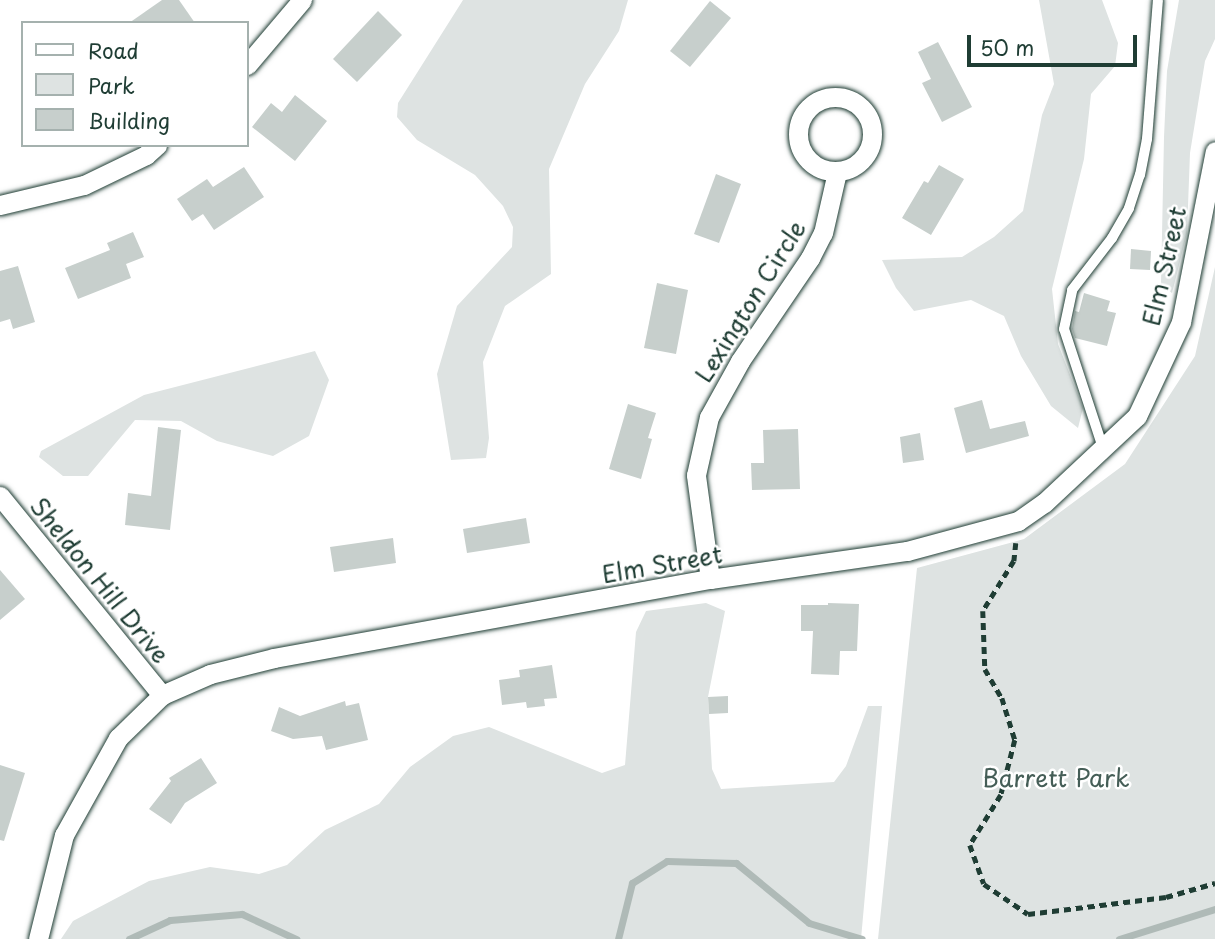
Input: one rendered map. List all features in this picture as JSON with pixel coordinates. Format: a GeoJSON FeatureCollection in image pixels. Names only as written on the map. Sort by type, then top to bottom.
{"type":"FeatureCollection","features":[{"type":"Feature","properties":{"kind":"street"},"geometry":{"type":"LineString","coordinates":[[248,64],[302,0]]}},
{"type":"Feature","properties":{"kind":"street"},"geometry":{"type":"LineString","coordinates":[[0,205],[84,185],[146,155],[155,147]]}},
{"type":"Feature","properties":{"kind":"street","name":"Elm Street"},"geometry":{"type":"LineString","coordinates":[[38,939],[64,835],[118,738],[162,695],[210,674],[274,658],[710,579],[907,551],[1018,521],[1044,503],[1137,416],[1181,322],[1215,150]]}},
{"type":"Feature","properties":{"kind":"street","name":"Lexington Circle"},"geometry":{"type":"LineString","coordinates":[[710,579],[696,475],[709,416],[740,361],[810,258],[823,233],[837,172]]}},
{"type":"Feature","properties":{"kind":"street","name":"Sheldon Hill Drive"},"geometry":{"type":"LineString","coordinates":[[0,496],[162,695]]}},
{"type":"Feature","properties":{"kind":"lane"},"geometry":{"type":"LineString","coordinates":[[1103,448],[1063,329],[1072,290],[1129,208],[1140,175],[1147,139],[1158,0]]}},
{"type":"Feature","properties":{"kind":"path"},"geometry":{"type":"LineString","coordinates":[[1018,521],[1014,561],[983,611],[985,669],[1002,698],[1015,740],[1001,795],[970,845],[984,884],[1028,914],[1166,897],[1215,883]]}},
{"type":"Feature","properties":{"kind":"green space"},"geometry":{"type":"Polygon","coordinates":[[[463,0],[628,0],[619,31],[585,84],[549,169],[551,274],[505,306],[483,362],[489,438],[486,458],[451,460],[437,374],[457,306],[512,247],[513,227],[503,206],[475,175],[417,140],[397,117],[398,103],[463,0]]]}},
{"type":"Feature","properties":{"kind":"green space"},"geometry":{"type":"Polygon","coordinates":[[[1039,0],[1102,0],[1118,43],[1115,66],[1091,94],[1084,159],[1052,289],[1058,344],[1083,408],[1078,428],[1051,406],[1021,356],[1004,316],[971,300],[914,311],[896,288],[882,260],[962,257],[994,237],[1023,211],[1042,115],[1054,84],[1039,0]]]}},
{"type":"Feature","properties":{"kind":"green space"},"geometry":{"type":"Polygon","coordinates":[[[1179,0],[1215,0],[1215,39],[1205,61],[1190,153],[1187,233],[1172,293],[1161,284],[1164,137],[1167,71],[1179,0]]]}},
{"type":"Feature","properties":{"kind":"green space","name":"Barrett Park"},"geometry":{"type":"Polygon","coordinates":[[[1215,267],[1215,939],[878,939],[917,568],[1024,539],[1125,464],[1195,356],[1215,267]]]}},
{"type":"Feature","properties":{"kind":"green space"},"geometry":{"type":"Polygon","coordinates":[[[315,351],[329,380],[309,436],[273,456],[217,441],[181,421],[135,420],[88,476],[63,476],[39,457],[41,451],[144,395],[315,351]]]}},
{"type":"Feature","properties":{"kind":"green space"},"geometry":{"type":"Polygon","coordinates":[[[706,603],[725,611],[708,697],[712,769],[721,789],[834,782],[846,766],[868,706],[882,706],[861,939],[61,939],[73,921],[149,881],[210,867],[259,874],[287,865],[325,830],[379,804],[410,767],[453,736],[489,727],[602,773],[625,765],[636,632],[646,611],[706,603]]]}},
{"type":"Feature","properties":{"kind":"building"},"geometry":{"type":"Polygon","coordinates":[[[162,0],[179,0],[194,21],[132,21],[162,0]]]}},
{"type":"Feature","properties":{"kind":"building"},"geometry":{"type":"Polygon","coordinates":[[[710,1],[731,18],[690,67],[670,51],[710,1]]]}},
{"type":"Feature","properties":{"kind":"building"},"geometry":{"type":"Polygon","coordinates":[[[378,11],[402,35],[357,82],[333,59],[378,11]]]}},
{"type":"Feature","properties":{"kind":"building"},"geometry":{"type":"Polygon","coordinates":[[[938,42],[972,107],[942,122],[922,83],[931,79],[918,52],[938,42]]]}},
{"type":"Feature","properties":{"kind":"building"},"geometry":{"type":"Polygon","coordinates":[[[295,95],[327,121],[295,161],[252,127],[271,103],[282,112],[295,95]]]}},
{"type":"Feature","properties":{"kind":"building"},"geometry":{"type":"Polygon","coordinates":[[[939,165],[964,179],[931,235],[902,218],[924,181],[928,183],[939,165]]]}},
{"type":"Feature","properties":{"kind":"building"},"geometry":{"type":"Polygon","coordinates":[[[244,167],[264,197],[214,230],[203,214],[192,221],[177,199],[207,179],[213,187],[244,167]]]}},
{"type":"Feature","properties":{"kind":"building"},"geometry":{"type":"Polygon","coordinates":[[[716,174],[741,184],[719,243],[694,234],[716,174]]]}},
{"type":"Feature","properties":{"kind":"building"},"geometry":{"type":"Polygon","coordinates":[[[133,232],[144,257],[126,264],[131,278],[78,299],[65,268],[110,250],[107,243],[133,232]]]}},
{"type":"Feature","properties":{"kind":"building"},"geometry":{"type":"Polygon","coordinates":[[[1131,249],[1151,251],[1150,270],[1130,269],[1131,249]]]}},
{"type":"Feature","properties":{"kind":"building"},"geometry":{"type":"Polygon","coordinates":[[[18,266],[35,322],[13,329],[10,319],[0,322],[0,271],[18,266]]]}},
{"type":"Feature","properties":{"kind":"building"},"geometry":{"type":"Polygon","coordinates":[[[657,283],[688,290],[676,354],[644,348],[657,283]]]}},
{"type":"Feature","properties":{"kind":"building"},"geometry":{"type":"Polygon","coordinates":[[[1084,293],[1110,301],[1107,311],[1116,313],[1107,346],[1075,338],[1072,329],[1075,311],[1079,312],[1084,293]]]}},
{"type":"Feature","properties":{"kind":"building"},"geometry":{"type":"Polygon","coordinates":[[[982,400],[990,429],[1025,421],[1029,436],[966,453],[954,408],[982,400]]]}},
{"type":"Feature","properties":{"kind":"building"},"geometry":{"type":"Polygon","coordinates":[[[628,404],[656,413],[648,438],[652,439],[641,479],[609,469],[628,404]]]}},
{"type":"Feature","properties":{"kind":"building"},"geometry":{"type":"Polygon","coordinates":[[[158,427],[181,430],[170,530],[125,525],[128,493],[151,496],[158,427]]]}},
{"type":"Feature","properties":{"kind":"building"},"geometry":{"type":"Polygon","coordinates":[[[798,429],[800,489],[752,490],[751,463],[764,463],[763,430],[798,429]]]}},
{"type":"Feature","properties":{"kind":"building"},"geometry":{"type":"Polygon","coordinates":[[[920,433],[924,460],[903,463],[900,437],[920,433]]]}},
{"type":"Feature","properties":{"kind":"building"},"geometry":{"type":"Polygon","coordinates":[[[526,518],[530,543],[467,553],[463,529],[526,518]]]}},
{"type":"Feature","properties":{"kind":"building"},"geometry":{"type":"Polygon","coordinates":[[[393,538],[396,563],[334,572],[330,547],[393,538]]]}},
{"type":"Feature","properties":{"kind":"building"},"geometry":{"type":"Polygon","coordinates":[[[0,570],[25,599],[0,620],[0,570]]]}},
{"type":"Feature","properties":{"kind":"building"},"geometry":{"type":"Polygon","coordinates":[[[859,604],[857,651],[840,651],[839,675],[811,674],[813,631],[801,631],[801,605],[859,604]]]}},
{"type":"Feature","properties":{"kind":"building"},"geometry":{"type":"Polygon","coordinates":[[[552,665],[557,698],[544,699],[545,706],[527,708],[526,702],[502,705],[499,680],[520,677],[519,670],[552,665]]]}},
{"type":"Feature","properties":{"kind":"building"},"geometry":{"type":"Polygon","coordinates":[[[728,696],[728,713],[709,714],[708,697],[728,696]]]}},
{"type":"Feature","properties":{"kind":"building"},"geometry":{"type":"Polygon","coordinates":[[[345,701],[346,706],[359,703],[368,740],[326,750],[322,736],[293,739],[271,731],[279,707],[300,716],[345,701]]]}},
{"type":"Feature","properties":{"kind":"building"},"geometry":{"type":"Polygon","coordinates":[[[201,758],[217,783],[185,803],[171,824],[149,809],[171,781],[169,778],[201,758]]]}},
{"type":"Feature","properties":{"kind":"building"},"geometry":{"type":"Polygon","coordinates":[[[0,765],[25,773],[4,841],[0,840],[0,765]]]}},
{"type":"Feature","properties":{"kind":"waterway"},"geometry":{"type":"LineString","coordinates":[[618,939],[632,883],[667,861],[736,863],[809,923],[862,939]]}},
{"type":"Feature","properties":{"kind":"waterway"},"geometry":{"type":"LineString","coordinates":[[1119,939],[1215,909]]}},
{"type":"Feature","properties":{"kind":"waterway"},"geometry":{"type":"LineString","coordinates":[[129,939],[170,920],[242,914],[296,939]]}}]}
